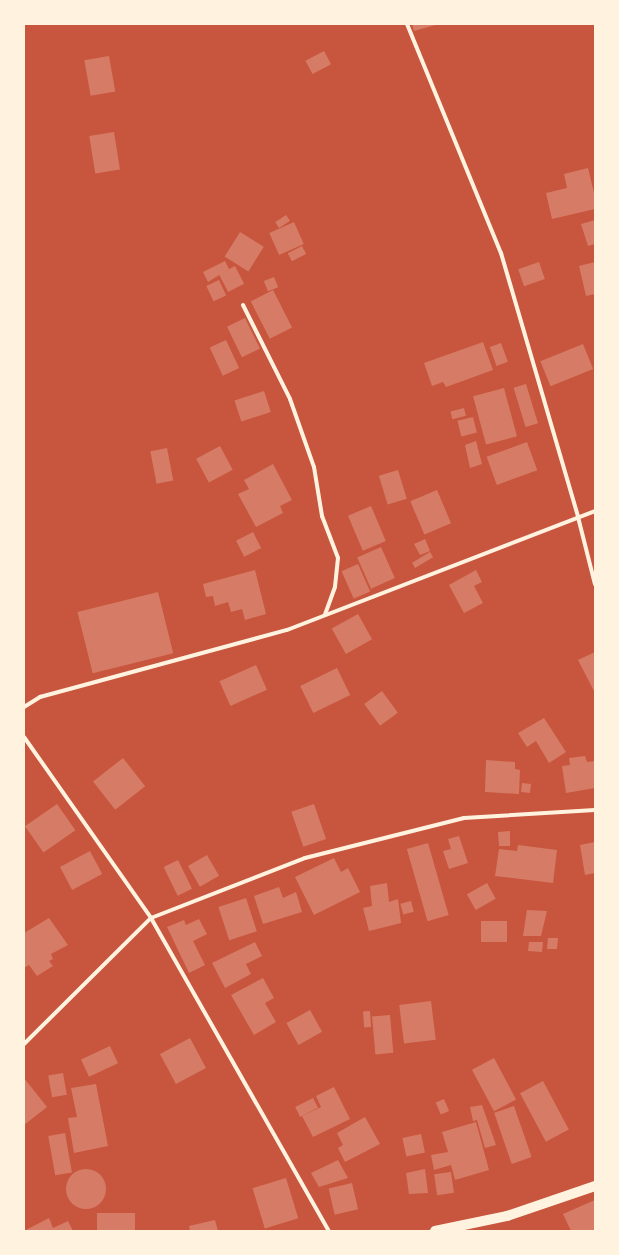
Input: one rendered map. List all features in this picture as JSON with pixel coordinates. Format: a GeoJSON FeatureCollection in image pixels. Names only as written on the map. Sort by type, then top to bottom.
{"type":"FeatureCollection","features":[{"type":"Feature","properties":{"kind":"main road"},"geometry":{"type":"LineString","coordinates":[[435,1231],[507,1216],[595,1186]]}},
{"type":"Feature","properties":{"kind":"street"},"geometry":{"type":"LineString","coordinates":[[407,24],[500,253],[578,517],[595,584]]}},
{"type":"Feature","properties":{"kind":"street"},"geometry":{"type":"LineString","coordinates":[[243,305],[290,398],[314,467],[322,516],[338,558],[335,587],[325,614]]}},
{"type":"Feature","properties":{"kind":"street"},"geometry":{"type":"LineString","coordinates":[[24,708],[40,698],[287,630],[325,614],[595,511]]}},
{"type":"Feature","properties":{"kind":"street"},"geometry":{"type":"LineString","coordinates":[[24,737],[151,918],[329,1231]]}},
{"type":"Feature","properties":{"kind":"street"},"geometry":{"type":"LineString","coordinates":[[24,1044],[151,918],[305,858],[456,820],[595,810]]}},
{"type":"Feature","properties":{"kind":"building"},"geometry":{"type":"Polygon","coordinates":[[[412,24],[439,24],[414,31],[412,24]]]}},
{"type":"Feature","properties":{"kind":"building"},"geometry":{"type":"Polygon","coordinates":[[[324,51],[331,64],[313,74],[305,61],[324,51]]]}},
{"type":"Feature","properties":{"kind":"building"},"geometry":{"type":"Polygon","coordinates":[[[109,56],[115,91],[91,96],[84,60],[109,56]]]}},
{"type":"Feature","properties":{"kind":"building"},"geometry":{"type":"Polygon","coordinates":[[[114,132],[120,170],[95,173],[89,136],[114,132]]]}},
{"type":"Feature","properties":{"kind":"building"},"geometry":{"type":"Polygon","coordinates":[[[588,168],[595,197],[595,209],[552,219],[546,193],[567,188],[564,174],[588,168]]]}},
{"type":"Feature","properties":{"kind":"building"},"geometry":{"type":"Polygon","coordinates":[[[286,215],[290,221],[279,228],[275,222],[286,215]]]}},
{"type":"Feature","properties":{"kind":"building"},"geometry":{"type":"Polygon","coordinates":[[[595,220],[595,244],[588,246],[581,224],[595,220]]]}},
{"type":"Feature","properties":{"kind":"building"},"geometry":{"type":"Polygon","coordinates":[[[294,222],[304,244],[279,255],[269,233],[294,222]]]}},
{"type":"Feature","properties":{"kind":"building"},"geometry":{"type":"Polygon","coordinates":[[[240,232],[264,247],[248,271],[225,257],[240,232]]]}},
{"type":"Feature","properties":{"kind":"building"},"geometry":{"type":"Polygon","coordinates":[[[302,246],[306,254],[292,261],[288,253],[302,246]]]}},
{"type":"Feature","properties":{"kind":"building"},"geometry":{"type":"Polygon","coordinates":[[[225,261],[229,269],[208,282],[203,272],[225,261]]]}},
{"type":"Feature","properties":{"kind":"building"},"geometry":{"type":"Polygon","coordinates":[[[539,262],[545,279],[524,286],[518,269],[539,262]]]}},
{"type":"Feature","properties":{"kind":"building"},"geometry":{"type":"Polygon","coordinates":[[[595,262],[595,294],[586,296],[579,266],[595,262]]]}},
{"type":"Feature","properties":{"kind":"building"},"geometry":{"type":"Polygon","coordinates":[[[235,266],[244,284],[228,292],[219,274],[235,266]]]}},
{"type":"Feature","properties":{"kind":"building"},"geometry":{"type":"Polygon","coordinates":[[[274,277],[278,287],[268,291],[264,281],[274,277]]]}},
{"type":"Feature","properties":{"kind":"building"},"geometry":{"type":"Polygon","coordinates":[[[219,280],[226,295],[213,301],[206,286],[219,280]]]}},
{"type":"Feature","properties":{"kind":"building"},"geometry":{"type":"Polygon","coordinates":[[[273,290],[292,327],[270,339],[251,301],[273,290]]]}},
{"type":"Feature","properties":{"kind":"building"},"geometry":{"type":"Polygon","coordinates":[[[245,318],[260,349],[242,357],[227,327],[245,318]]]}},
{"type":"Feature","properties":{"kind":"building"},"geometry":{"type":"Polygon","coordinates":[[[226,340],[239,368],[223,376],[210,348],[226,340]]]}},
{"type":"Feature","properties":{"kind":"building"},"geometry":{"type":"Polygon","coordinates":[[[483,342],[493,370],[446,387],[443,382],[432,386],[424,363],[483,342]]]}},
{"type":"Feature","properties":{"kind":"building"},"geometry":{"type":"Polygon","coordinates":[[[501,343],[508,362],[497,366],[490,347],[501,343]]]}},
{"type":"Feature","properties":{"kind":"building"},"geometry":{"type":"Polygon","coordinates":[[[583,344],[593,369],[550,386],[540,361],[583,344]]]}},
{"type":"Feature","properties":{"kind":"building"},"geometry":{"type":"Polygon","coordinates":[[[526,384],[538,423],[526,427],[514,388],[526,384]]]}},
{"type":"Feature","properties":{"kind":"building"},"geometry":{"type":"Polygon","coordinates":[[[504,388],[517,436],[486,445],[473,396],[504,388]]]}},
{"type":"Feature","properties":{"kind":"building"},"geometry":{"type":"Polygon","coordinates":[[[264,391],[271,412],[241,422],[235,401],[264,391]]]}},
{"type":"Feature","properties":{"kind":"building"},"geometry":{"type":"Polygon","coordinates":[[[464,408],[466,416],[452,419],[450,411],[464,408]]]}},
{"type":"Feature","properties":{"kind":"building"},"geometry":{"type":"Polygon","coordinates":[[[473,417],[477,433],[461,436],[457,421],[473,417]]]}},
{"type":"Feature","properties":{"kind":"building"},"geometry":{"type":"Polygon","coordinates":[[[476,441],[482,464],[470,468],[465,445],[476,441]]]}},
{"type":"Feature","properties":{"kind":"building"},"geometry":{"type":"Polygon","coordinates":[[[527,442],[537,470],[497,485],[487,457],[527,442]]]}},
{"type":"Feature","properties":{"kind":"building"},"geometry":{"type":"Polygon","coordinates":[[[220,446],[233,470],[209,483],[196,459],[220,446]]]}},
{"type":"Feature","properties":{"kind":"building"},"geometry":{"type":"Polygon","coordinates":[[[167,448],[173,480],[157,484],[150,451],[167,448]]]}},
{"type":"Feature","properties":{"kind":"building"},"geometry":{"type":"Polygon","coordinates":[[[273,464],[292,500],[280,506],[283,513],[256,527],[238,494],[249,489],[244,480],[273,464]]]}},
{"type":"Feature","properties":{"kind":"building"},"geometry":{"type":"Polygon","coordinates":[[[398,470],[407,499],[388,505],[379,476],[398,470]]]}},
{"type":"Feature","properties":{"kind":"building"},"geometry":{"type":"Polygon","coordinates":[[[437,490],[451,523],[424,534],[410,501],[437,490]]]}},
{"type":"Feature","properties":{"kind":"building"},"geometry":{"type":"Polygon","coordinates":[[[371,506],[386,541],[363,551],[348,516],[371,506]]]}},
{"type":"Feature","properties":{"kind":"building"},"geometry":{"type":"Polygon","coordinates":[[[253,532],[261,548],[244,557],[236,541],[253,532]]]}},
{"type":"Feature","properties":{"kind":"building"},"geometry":{"type":"Polygon","coordinates":[[[425,539],[430,551],[420,555],[414,544],[425,539]]]}},
{"type":"Feature","properties":{"kind":"building"},"geometry":{"type":"Polygon","coordinates":[[[381,547],[395,578],[371,589],[357,558],[381,547]]]}},
{"type":"Feature","properties":{"kind":"building"},"geometry":{"type":"Polygon","coordinates":[[[430,552],[433,557],[415,568],[412,563],[430,552]]]}},
{"type":"Feature","properties":{"kind":"building"},"geometry":{"type":"Polygon","coordinates":[[[358,564],[370,591],[354,599],[342,571],[358,564]]]}},
{"type":"Feature","properties":{"kind":"building"},"geometry":{"type":"Polygon","coordinates":[[[255,570],[266,614],[245,620],[242,609],[231,612],[228,602],[215,606],[213,596],[206,597],[203,584],[255,570]]]}},
{"type":"Feature","properties":{"kind":"building"},"geometry":{"type":"Polygon","coordinates":[[[476,570],[482,582],[474,586],[483,603],[464,613],[449,585],[476,570]]]}},
{"type":"Feature","properties":{"kind":"building"},"geometry":{"type":"Polygon","coordinates":[[[158,592],[173,653],[93,673],[77,612],[158,592]]]}},
{"type":"Feature","properties":{"kind":"building"},"geometry":{"type":"Polygon","coordinates":[[[358,614],[372,639],[346,654],[332,629],[358,614]]]}},
{"type":"Feature","properties":{"kind":"building"},"geometry":{"type":"Polygon","coordinates":[[[595,652],[595,693],[578,660],[595,652]]]}},
{"type":"Feature","properties":{"kind":"building"},"geometry":{"type":"Polygon","coordinates":[[[256,665],[267,690],[230,706],[219,681],[256,665]]]}},
{"type":"Feature","properties":{"kind":"building"},"geometry":{"type":"Polygon","coordinates":[[[337,668],[350,695],[313,713],[300,686],[337,668]]]}},
{"type":"Feature","properties":{"kind":"building"},"geometry":{"type":"Polygon","coordinates":[[[382,691],[398,713],[380,726],[364,704],[382,691]]]}},
{"type":"Feature","properties":{"kind":"building"},"geometry":{"type":"Polygon","coordinates":[[[544,718],[566,752],[549,763],[536,741],[527,747],[518,733],[544,718]]]}},
{"type":"Feature","properties":{"kind":"building"},"geometry":{"type":"Polygon","coordinates":[[[585,756],[587,762],[595,761],[595,788],[566,793],[562,766],[570,765],[569,758],[585,756]]]}},
{"type":"Feature","properties":{"kind":"building"},"geometry":{"type":"Polygon","coordinates":[[[123,758],[145,786],[115,810],[93,781],[123,758]]]}},
{"type":"Feature","properties":{"kind":"building"},"geometry":{"type":"Polygon","coordinates":[[[486,760],[515,762],[515,769],[520,770],[519,794],[485,792],[486,760]]]}},
{"type":"Feature","properties":{"kind":"building"},"geometry":{"type":"Polygon","coordinates":[[[522,783],[531,784],[530,793],[521,792],[522,783]]]}},
{"type":"Feature","properties":{"kind":"building"},"geometry":{"type":"Polygon","coordinates":[[[57,804],[75,830],[43,853],[25,826],[57,804]]]}},
{"type":"Feature","properties":{"kind":"building"},"geometry":{"type":"Polygon","coordinates":[[[314,804],[326,839],[303,847],[291,812],[314,804]]]}},
{"type":"Feature","properties":{"kind":"building"},"geometry":{"type":"Polygon","coordinates":[[[510,831],[510,846],[499,846],[498,832],[510,831]]]}},
{"type":"Feature","properties":{"kind":"building"},"geometry":{"type":"Polygon","coordinates":[[[459,836],[468,863],[449,869],[443,851],[451,849],[448,839],[459,836]]]}},
{"type":"Feature","properties":{"kind":"building"},"geometry":{"type":"Polygon","coordinates":[[[595,842],[595,873],[585,875],[580,845],[595,842]]]}},
{"type":"Feature","properties":{"kind":"building"},"geometry":{"type":"Polygon","coordinates":[[[428,843],[449,915],[428,921],[407,849],[428,843]]]}},
{"type":"Feature","properties":{"kind":"building"},"geometry":{"type":"Polygon","coordinates":[[[518,845],[557,850],[553,883],[495,876],[499,849],[517,851],[518,845]]]}},
{"type":"Feature","properties":{"kind":"building"},"geometry":{"type":"Polygon","coordinates":[[[90,851],[102,874],[72,890],[60,867],[90,851]]]}},
{"type":"Feature","properties":{"kind":"building"},"geometry":{"type":"Polygon","coordinates":[[[207,855],[219,876],[200,887],[188,866],[207,855]]]}},
{"type":"Feature","properties":{"kind":"building"},"geometry":{"type":"Polygon","coordinates":[[[334,858],[341,872],[348,868],[360,892],[314,915],[295,877],[334,858]]]}},
{"type":"Feature","properties":{"kind":"building"},"geometry":{"type":"Polygon","coordinates":[[[178,860],[192,889],[178,896],[164,867],[178,860]]]}},
{"type":"Feature","properties":{"kind":"building"},"geometry":{"type":"Polygon","coordinates":[[[387,883],[389,902],[398,899],[401,923],[369,931],[363,908],[372,906],[370,886],[387,883]]]}},
{"type":"Feature","properties":{"kind":"building"},"geometry":{"type":"Polygon","coordinates":[[[487,883],[496,899],[476,910],[467,894],[487,883]]]}},
{"type":"Feature","properties":{"kind":"building"},"geometry":{"type":"Polygon","coordinates":[[[279,887],[283,898],[296,892],[302,912],[263,924],[254,896],[279,887]]]}},
{"type":"Feature","properties":{"kind":"building"},"geometry":{"type":"Polygon","coordinates":[[[246,898],[257,931],[229,940],[218,907],[246,898]]]}},
{"type":"Feature","properties":{"kind":"building"},"geometry":{"type":"Polygon","coordinates":[[[411,901],[414,912],[403,914],[400,904],[411,901]]]}},
{"type":"Feature","properties":{"kind":"building"},"geometry":{"type":"Polygon","coordinates":[[[527,910],[547,911],[541,936],[523,936],[527,910]]]}},
{"type":"Feature","properties":{"kind":"building"},"geometry":{"type":"Polygon","coordinates":[[[49,918],[68,945],[51,954],[53,959],[49,961],[53,966],[37,976],[29,965],[24,968],[24,933],[49,918]]]}},
{"type":"Feature","properties":{"kind":"building"},"geometry":{"type":"Polygon","coordinates":[[[199,919],[207,934],[193,941],[205,965],[189,973],[167,927],[184,920],[186,925],[199,919]]]}},
{"type":"Feature","properties":{"kind":"building"},"geometry":{"type":"Polygon","coordinates":[[[481,921],[507,921],[507,942],[481,942],[481,921]]]}},
{"type":"Feature","properties":{"kind":"building"},"geometry":{"type":"Polygon","coordinates":[[[548,938],[558,938],[557,949],[547,949],[548,938]]]}},
{"type":"Feature","properties":{"kind":"building"},"geometry":{"type":"Polygon","coordinates":[[[255,942],[262,956],[246,964],[251,974],[225,988],[212,963],[255,942]]]}},
{"type":"Feature","properties":{"kind":"building"},"geometry":{"type":"Polygon","coordinates":[[[529,942],[543,942],[542,952],[528,951],[529,942]]]}},
{"type":"Feature","properties":{"kind":"building"},"geometry":{"type":"Polygon","coordinates":[[[263,978],[274,998],[265,1003],[276,1022],[254,1035],[231,995],[263,978]]]}},
{"type":"Feature","properties":{"kind":"building"},"geometry":{"type":"Polygon","coordinates":[[[431,1001],[436,1040],[404,1044],[399,1005],[431,1001]]]}},
{"type":"Feature","properties":{"kind":"building"},"geometry":{"type":"Polygon","coordinates":[[[310,1010],[322,1032],[299,1045],[286,1023],[310,1010]]]}},
{"type":"Feature","properties":{"kind":"building"},"geometry":{"type":"Polygon","coordinates":[[[363,1011],[370,1011],[371,1027],[364,1027],[363,1011]]]}},
{"type":"Feature","properties":{"kind":"building"},"geometry":{"type":"Polygon","coordinates":[[[390,1015],[393,1053],[375,1054],[372,1017],[390,1015]]]}},
{"type":"Feature","properties":{"kind":"building"},"geometry":{"type":"Polygon","coordinates":[[[190,1038],[206,1068],[176,1084],[160,1054],[190,1038]]]}},
{"type":"Feature","properties":{"kind":"building"},"geometry":{"type":"Polygon","coordinates":[[[110,1046],[118,1063],[89,1077],[81,1060],[110,1046]]]}},
{"type":"Feature","properties":{"kind":"building"},"geometry":{"type":"Polygon","coordinates":[[[494,1058],[516,1099],[494,1111],[472,1070],[494,1058]]]}},
{"type":"Feature","properties":{"kind":"building"},"geometry":{"type":"Polygon","coordinates":[[[63,1073],[67,1095],[52,1097],[48,1076],[63,1073]]]}},
{"type":"Feature","properties":{"kind":"building"},"geometry":{"type":"Polygon","coordinates":[[[24,1078],[47,1107],[24,1125],[24,1078]]]}},
{"type":"Feature","properties":{"kind":"building"},"geometry":{"type":"Polygon","coordinates":[[[543,1081],[569,1130],[546,1142],[520,1093],[543,1081]]]}},
{"type":"Feature","properties":{"kind":"building"},"geometry":{"type":"Polygon","coordinates":[[[96,1084],[108,1146],[74,1153],[68,1118],[77,1117],[71,1088],[96,1084]]]}},
{"type":"Feature","properties":{"kind":"building"},"geometry":{"type":"Polygon","coordinates":[[[334,1087],[350,1119],[313,1137],[302,1116],[321,1107],[316,1096],[334,1087]]]}},
{"type":"Feature","properties":{"kind":"building"},"geometry":{"type":"Polygon","coordinates":[[[313,1098],[318,1108],[300,1117],[295,1107],[313,1098]]]}},
{"type":"Feature","properties":{"kind":"building"},"geometry":{"type":"Polygon","coordinates":[[[444,1099],[449,1111],[441,1114],[436,1103],[444,1099]]]}},
{"type":"Feature","properties":{"kind":"building"},"geometry":{"type":"Polygon","coordinates":[[[482,1105],[496,1145],[485,1148],[477,1120],[473,1121],[470,1107],[482,1105]]]}},
{"type":"Feature","properties":{"kind":"building"},"geometry":{"type":"Polygon","coordinates":[[[514,1106],[532,1157],[512,1164],[494,1113],[514,1106]]]}},
{"type":"Feature","properties":{"kind":"building"},"geometry":{"type":"Polygon","coordinates":[[[365,1117],[380,1144],[345,1162],[338,1148],[343,1145],[337,1133],[365,1117]]]}},
{"type":"Feature","properties":{"kind":"building"},"geometry":{"type":"Polygon","coordinates":[[[476,1122],[489,1170],[455,1180],[451,1165],[434,1170],[431,1155],[448,1152],[442,1132],[476,1122]]]}},
{"type":"Feature","properties":{"kind":"building"},"geometry":{"type":"Polygon","coordinates":[[[65,1133],[72,1172],[55,1175],[48,1136],[65,1133]]]}},
{"type":"Feature","properties":{"kind":"building"},"geometry":{"type":"Polygon","coordinates":[[[421,1134],[425,1153],[406,1157],[402,1138],[421,1134]]]}},
{"type":"Feature","properties":{"kind":"building"},"geometry":{"type":"Polygon","coordinates":[[[338,1160],[348,1178],[319,1187],[311,1173],[338,1160]]]}},
{"type":"Feature","properties":{"kind":"building"},"geometry":{"type":"Polygon","coordinates":[[[86,1169],[94,1171],[100,1175],[104,1181],[106,1189],[104,1197],[100,1203],[94,1207],[86,1209],[78,1207],[72,1203],[68,1197],[66,1189],[68,1181],[72,1175],[78,1171],[86,1169]]]}},
{"type":"Feature","properties":{"kind":"building"},"geometry":{"type":"Polygon","coordinates":[[[425,1169],[428,1193],[409,1194],[406,1173],[425,1169]]]}},
{"type":"Feature","properties":{"kind":"building"},"geometry":{"type":"Polygon","coordinates":[[[451,1172],[454,1193],[437,1195],[434,1174],[451,1172]]]}},
{"type":"Feature","properties":{"kind":"building"},"geometry":{"type":"Polygon","coordinates":[[[286,1178],[298,1218],[265,1228],[253,1188],[286,1178]]]}},
{"type":"Feature","properties":{"kind":"building"},"geometry":{"type":"Polygon","coordinates":[[[352,1183],[358,1209],[335,1215],[329,1188],[352,1183]]]}},
{"type":"Feature","properties":{"kind":"building"},"geometry":{"type":"Polygon","coordinates":[[[595,1200],[595,1231],[571,1231],[563,1214],[595,1200]]]}},
{"type":"Feature","properties":{"kind":"building"},"geometry":{"type":"Polygon","coordinates":[[[97,1213],[135,1213],[135,1231],[97,1231],[97,1213]]]}},
{"type":"Feature","properties":{"kind":"building"},"geometry":{"type":"Polygon","coordinates":[[[49,1218],[53,1228],[68,1221],[73,1231],[24,1231],[49,1218]]]}},
{"type":"Feature","properties":{"kind":"building"},"geometry":{"type":"Polygon","coordinates":[[[215,1220],[218,1231],[190,1231],[189,1226],[215,1220]]]}}]}
